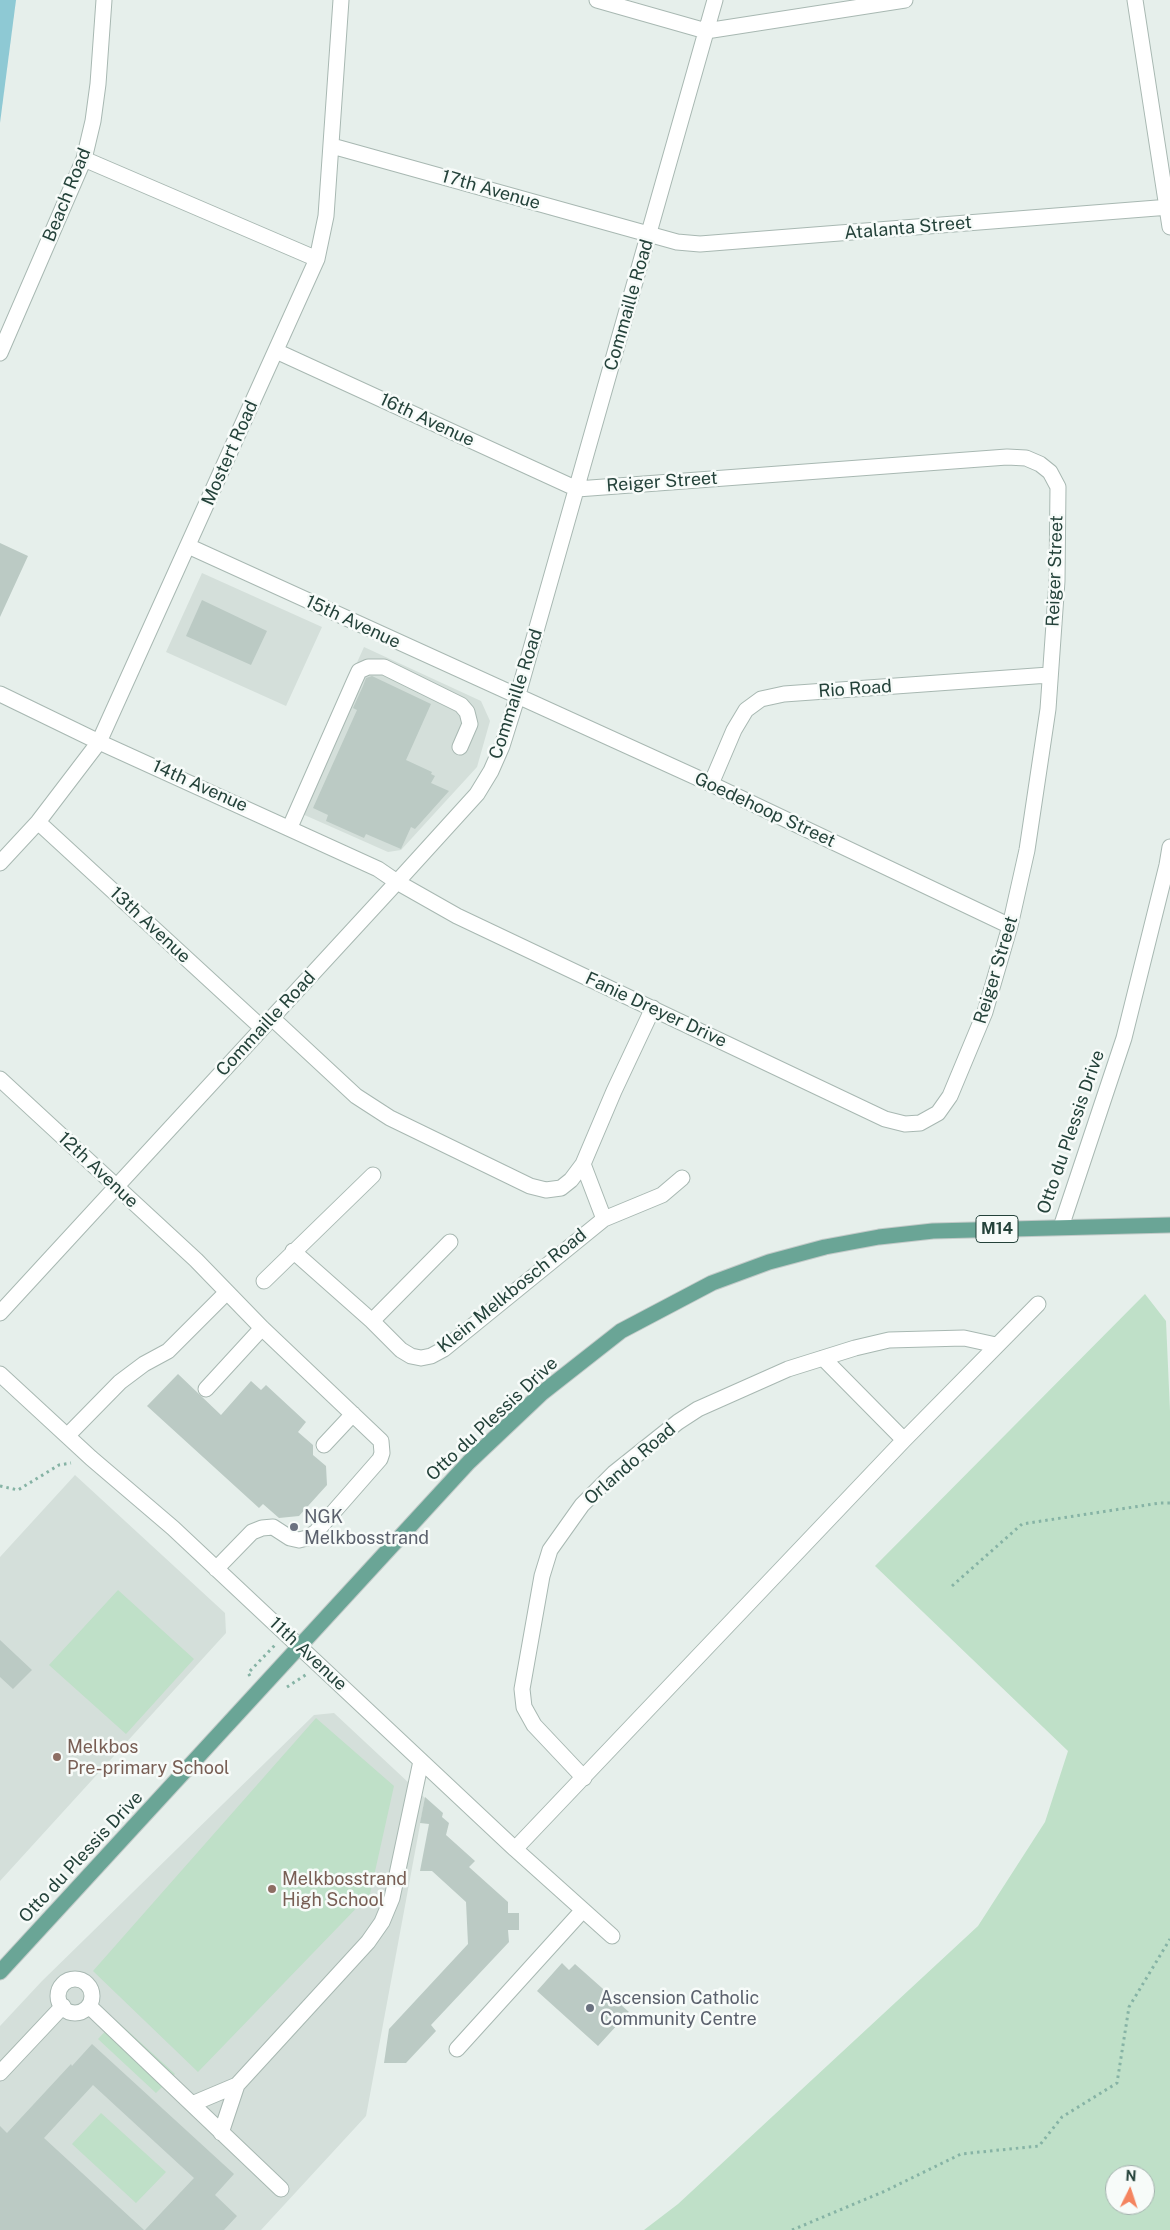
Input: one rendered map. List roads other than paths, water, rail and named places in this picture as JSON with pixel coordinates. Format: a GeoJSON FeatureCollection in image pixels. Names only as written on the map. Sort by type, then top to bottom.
{"type":"FeatureCollection","features":[{"type":"Feature","properties":{"kind":"main road","name":"M14"},"geometry":{"type":"LineString","coordinates":[[1061,1226],[1170,1225]]}},
{"type":"Feature","properties":{"kind":"main road","name":"Otto du Plessis Drive"},"geometry":{"type":"LineString","coordinates":[[0,1972],[301,1647],[469,1462],[542,1393],[621,1331],[712,1283],[768,1262],[826,1247],[879,1237],[933,1231],[1061,1226]]}},
{"type":"Feature","properties":{"kind":"street","name":"Beach Road"},"geometry":{"type":"LineString","coordinates":[[0,353],[84,159],[93,121],[98,84],[104,0]]}},
{"type":"Feature","properties":{"kind":"street","name":"Mostert Road"},"geometry":{"type":"LineString","coordinates":[[0,863],[38,822],[99,742],[317,259],[326,216],[341,0]]}},
{"type":"Feature","properties":{"kind":"street"},"geometry":{"type":"LineString","coordinates":[[597,0],[706,31],[905,0]]}},
{"type":"Feature","properties":{"kind":"street","name":"Commaille Road"},"geometry":{"type":"LineString","coordinates":[[0,1313],[477,794],[491,771],[502,746],[517,698],[715,0]]}},
{"type":"Feature","properties":{"kind":"street"},"geometry":{"type":"LineString","coordinates":[[1135,0],[1169,207],[1170,226]]}},
{"type":"Feature","properties":{"kind":"street","name":"17th Avenue"},"geometry":{"type":"LineString","coordinates":[[332,146],[649,234]]}},
{"type":"Feature","properties":{"kind":"street"},"geometry":{"type":"LineString","coordinates":[[84,159],[317,259]]}},
{"type":"Feature","properties":{"kind":"street","name":"Atalanta Street"},"geometry":{"type":"LineString","coordinates":[[649,234],[676,242],[722,244],[1169,207]]}},
{"type":"Feature","properties":{"kind":"street","name":"16th Avenue"},"geometry":{"type":"LineString","coordinates":[[276,352],[577,489]]}},
{"type":"Feature","properties":{"kind":"street","name":"Reiger Street"},"geometry":{"type":"LineString","coordinates":[[577,489],[1007,456],[1026,458],[1040,464],[1050,472],[1058,487],[1057,581],[1048,709],[1027,850],[1010,926],[985,1012],[950,1096],[938,1112],[920,1123]]}},
{"type":"Feature","properties":{"kind":"street","name":"15th Avenue"},"geometry":{"type":"LineString","coordinates":[[188,546],[517,698]]}},
{"type":"Feature","properties":{"kind":"street"},"geometry":{"type":"LineString","coordinates":[[290,827],[359,671],[368,667],[384,667],[461,705],[469,717],[470,724],[460,747]]}},
{"type":"Feature","properties":{"kind":"street","name":"Rio Road"},"geometry":{"type":"LineString","coordinates":[[711,784],[734,730],[746,710],[761,699],[784,694],[1049,675]]}},
{"type":"Feature","properties":{"kind":"street","name":"14th Avenue"},"geometry":{"type":"LineString","coordinates":[[0,694],[99,742],[378,868],[397,882]]}},
{"type":"Feature","properties":{"kind":"street","name":"Goedehoop Street"},"geometry":{"type":"LineString","coordinates":[[517,698],[711,784],[1010,926]]}},
{"type":"Feature","properties":{"kind":"street","name":"13th Avenue"},"geometry":{"type":"LineString","coordinates":[[38,822],[267,1023],[356,1096],[390,1118],[530,1186],[546,1190],[561,1188],[571,1180],[583,1164]]}},
{"type":"Feature","properties":{"kind":"street","name":"Otto du Plessis Drive"},"geometry":{"type":"LineString","coordinates":[[1061,1226],[1124,1038],[1170,847]]}},
{"type":"Feature","properties":{"kind":"street","name":"Fanie Dreyer Drive"},"geometry":{"type":"LineString","coordinates":[[397,882],[457,916],[885,1119],[905,1124],[920,1123]]}},
{"type":"Feature","properties":{"kind":"street"},"geometry":{"type":"LineString","coordinates":[[583,1164],[614,1091],[653,1008]]}},
{"type":"Feature","properties":{"kind":"street","name":"12th Avenue"},"geometry":{"type":"LineString","coordinates":[[0,1079],[196,1260],[262,1328],[378,1437],[382,1446],[380,1459],[316,1532],[307,1538],[299,1540],[290,1538],[273,1527],[262,1528],[252,1532],[216,1569]]}},
{"type":"Feature","properties":{"kind":"street","name":"Klein Melkbosch Road"},"geometry":{"type":"LineString","coordinates":[[583,1164],[604,1219]]}},
{"type":"Feature","properties":{"kind":"street"},"geometry":{"type":"LineString","coordinates":[[264,1281],[373,1175]]}},
{"type":"Feature","properties":{"kind":"street","name":"Klein Melkbosch Road"},"geometry":{"type":"LineString","coordinates":[[293,1251],[406,1353],[421,1358],[431,1356],[444,1348],[584,1233],[604,1219],[662,1195],[682,1178]]}},
{"type":"Feature","properties":{"kind":"street"},"geometry":{"type":"LineString","coordinates":[[372,1321],[450,1242]]}},
{"type":"Feature","properties":{"kind":"street"},"geometry":{"type":"LineString","coordinates":[[67,1436],[120,1382],[144,1364],[168,1351],[227,1292]]}},
{"type":"Feature","properties":{"kind":"street"},"geometry":{"type":"LineString","coordinates":[[515,1849],[904,1440],[1038,1304]]}},
{"type":"Feature","properties":{"kind":"street"},"geometry":{"type":"LineString","coordinates":[[206,1389],[262,1328]]}},
{"type":"Feature","properties":{"kind":"street","name":"Orlando Road"},"geometry":{"type":"LineString","coordinates":[[584,1778],[534,1725],[524,1707],[522,1689],[542,1576],[550,1550],[582,1505],[614,1473],[678,1422],[698,1409],[788,1369],[855,1348],[889,1340],[964,1338],[996,1345]]}},
{"type":"Feature","properties":{"kind":"street"},"geometry":{"type":"LineString","coordinates":[[823,1358],[904,1440]]}},
{"type":"Feature","properties":{"kind":"street","name":"11th Avenue"},"geometry":{"type":"LineString","coordinates":[[0,1374],[91,1458],[173,1528],[515,1849],[612,1936]]}},
{"type":"Feature","properties":{"kind":"street"},"geometry":{"type":"LineString","coordinates":[[324,1445],[353,1414]]}},
{"type":"Feature","properties":{"kind":"street"},"geometry":{"type":"LineString","coordinates":[[192,2104],[237,2085],[368,1942],[382,1922],[392,1898],[421,1760]]}},
{"type":"Feature","properties":{"kind":"street"},"geometry":{"type":"LineString","coordinates":[[457,2049],[583,1910]]}},
{"type":"Feature","properties":{"kind":"street"},"geometry":{"type":"LineString","coordinates":[[72,1979],[80,1980],[87,1984],[92,1991],[92,1999],[89,2006],[82,2011],[74,2012],[63,2006],[58,1996],[65,1982],[72,1979]]}},
{"type":"Feature","properties":{"kind":"street"},"geometry":{"type":"LineString","coordinates":[[0,2073],[63,2006]]}},
{"type":"Feature","properties":{"kind":"street"},"geometry":{"type":"LineString","coordinates":[[89,2006],[281,2189]]}},
{"type":"Feature","properties":{"kind":"street"},"geometry":{"type":"LineString","coordinates":[[222,2133],[237,2085]]}},
{"type":"Feature","properties":{"kind":"water"},"geometry":{"type":"Polygon","coordinates":[[[0,0],[16,0],[0,123],[0,0]]]}},
{"type":"Feature","properties":{"kind":"place","name":"NGK Melkbosstrand"},"geometry":{"type":"Point","coordinates":[294,1527]}},
{"type":"Feature","properties":{"kind":"place","name":"Melkbos Pre-primary School"},"geometry":{"type":"Point","coordinates":[57,1757]}},
{"type":"Feature","properties":{"kind":"place","name":"Melkbosstrand High School"},"geometry":{"type":"Point","coordinates":[272,1889]}},
{"type":"Feature","properties":{"kind":"place","name":"Ascension Catholic Community Centre"},"geometry":{"type":"Point","coordinates":[590,2008]}}]}
